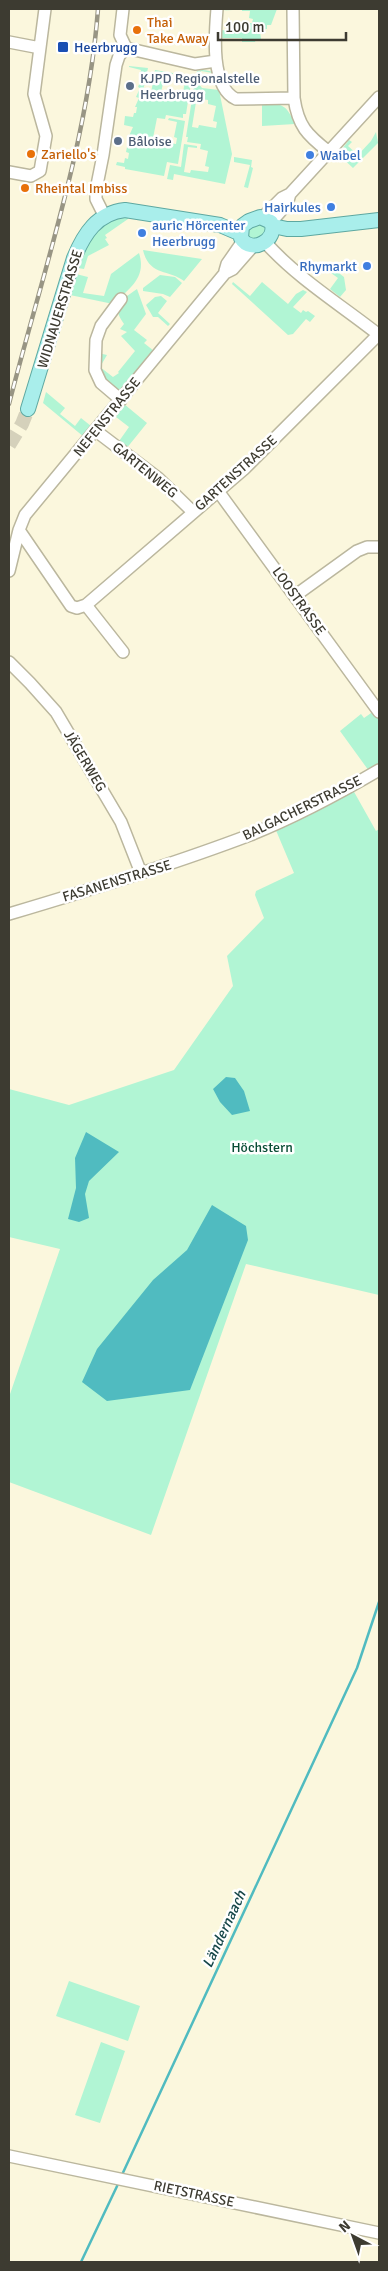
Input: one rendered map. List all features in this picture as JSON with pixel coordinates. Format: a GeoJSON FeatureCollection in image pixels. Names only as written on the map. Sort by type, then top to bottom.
{"type":"FeatureCollection","features":[{"type":"Feature","properties":{"kind":"main road"},"geometry":{"type":"LineString","coordinates":[[104,215],[125,210],[259,232],[379,220]]}},
{"type":"Feature","properties":{"kind":"main road","name":"WIDNAUERSTRASSE"},"geometry":{"type":"LineString","coordinates":[[28,409],[77,251],[86,234],[104,215]]}},
{"type":"Feature","properties":{"kind":"street"},"geometry":{"type":"LineString","coordinates":[[9,172],[31,176],[40,171],[46,136],[34,94],[45,9]]}},
{"type":"Feature","properties":{"kind":"street"},"geometry":{"type":"LineString","coordinates":[[123,9],[120,35],[126,48]]}},
{"type":"Feature","properties":{"kind":"street"},"geometry":{"type":"LineString","coordinates":[[218,9],[216,61],[224,88],[229,96],[236,99],[294,98]]}},
{"type":"Feature","properties":{"kind":"street"},"geometry":{"type":"LineString","coordinates":[[294,9],[294,98],[298,122],[328,152]]}},
{"type":"Feature","properties":{"kind":"street"},"geometry":{"type":"LineString","coordinates":[[9,42],[35,47]]}},
{"type":"Feature","properties":{"kind":"street"},"geometry":{"type":"LineString","coordinates":[[126,48],[195,64],[216,61]]}},
{"type":"Feature","properties":{"kind":"street"},"geometry":{"type":"LineString","coordinates":[[104,215],[96,199],[96,190],[116,65],[126,48]]}},
{"type":"Feature","properties":{"kind":"street","name":"NEFENSTRASSE"},"geometry":{"type":"LineString","coordinates":[[9,571],[19,530],[26,515],[225,273],[227,264],[287,204],[290,194],[379,97]]}},
{"type":"Feature","properties":{"kind":"street"},"geometry":{"type":"LineString","coordinates":[[259,232],[275,252],[324,294],[379,334]]}},
{"type":"Feature","properties":{"kind":"street"},"geometry":{"type":"LineString","coordinates":[[121,299],[101,326],[96,340],[95,370],[101,383],[121,400]]}},
{"type":"Feature","properties":{"kind":"street","name":"GARTENSTRASSE"},"geometry":{"type":"LineString","coordinates":[[86,604],[244,469],[379,334]]}},
{"type":"Feature","properties":{"kind":"street","name":"GARTENWEG"},"geometry":{"type":"LineString","coordinates":[[96,431],[141,467],[158,478],[193,512]]}},
{"type":"Feature","properties":{"kind":"street","name":"LOOSTRASSE"},"geometry":{"type":"LineString","coordinates":[[218,491],[379,710]]}},
{"type":"Feature","properties":{"kind":"street"},"geometry":{"type":"LineString","coordinates":[[19,530],[71,606],[77,608],[86,604],[122,652]]}},
{"type":"Feature","properties":{"kind":"street"},"geometry":{"type":"LineString","coordinates":[[296,595],[357,550],[367,547],[379,547]]}},
{"type":"Feature","properties":{"kind":"street","name":"JÄGERWEG"},"geometry":{"type":"LineString","coordinates":[[9,662],[56,712],[121,822],[141,873]]}},
{"type":"Feature","properties":{"kind":"street","name":"BALGACHERSTRASSE"},"geometry":{"type":"LineString","coordinates":[[225,845],[295,814],[379,770]]}},
{"type":"Feature","properties":{"kind":"street","name":"FASANENSTRASSE"},"geometry":{"type":"LineString","coordinates":[[9,914],[225,845]]}},
{"type":"Feature","properties":{"kind":"street","name":"RIETSTRASSE"},"geometry":{"type":"LineString","coordinates":[[9,2156],[379,2233]]}},
{"type":"Feature","properties":{"kind":"green space"},"geometry":{"type":"Polygon","coordinates":[[[219,9],[233,11],[223,10],[222,30],[228,31],[228,27],[248,29],[249,23],[252,23],[253,19],[249,18],[250,11],[242,11],[242,9],[277,9],[271,25],[267,25],[267,29],[260,30],[261,39],[256,39],[255,42],[242,42],[242,38],[218,38],[219,9]]]}},
{"type":"Feature","properties":{"kind":"green space"},"geometry":{"type":"Polygon","coordinates":[[[129,66],[148,68],[143,91],[151,93],[155,70],[173,73],[165,73],[160,98],[166,100],[167,96],[185,99],[186,93],[183,92],[186,77],[177,74],[192,76],[186,114],[183,114],[183,118],[166,115],[165,119],[157,118],[152,143],[158,144],[159,141],[176,144],[177,138],[174,137],[177,122],[168,120],[169,118],[185,121],[178,164],[167,162],[164,176],[125,169],[125,167],[116,165],[117,162],[124,163],[125,158],[128,159],[129,153],[126,152],[128,142],[131,142],[132,137],[129,136],[133,127],[124,125],[125,116],[133,117],[134,113],[136,113],[137,107],[135,107],[139,98],[136,97],[143,74],[140,73],[141,70],[129,66]]]}},
{"type":"Feature","properties":{"kind":"green space"},"geometry":{"type":"Polygon","coordinates":[[[202,70],[214,73],[216,78],[217,81],[213,81],[213,73],[201,71],[199,84],[202,88],[219,90],[232,154],[225,184],[174,174],[173,180],[167,179],[170,165],[181,167],[184,144],[197,146],[197,148],[188,147],[184,172],[190,173],[191,170],[208,172],[209,167],[205,166],[208,151],[200,149],[201,144],[187,142],[188,137],[186,137],[192,99],[204,101],[204,103],[196,102],[192,127],[198,128],[199,125],[216,128],[217,122],[213,121],[216,106],[208,104],[208,100],[195,98],[196,93],[193,92],[197,71],[202,70]]]}},
{"type":"Feature","properties":{"kind":"green space"},"geometry":{"type":"Polygon","coordinates":[[[262,103],[283,106],[289,112],[295,124],[262,126],[262,103]]]}},
{"type":"Feature","properties":{"kind":"green space"},"geometry":{"type":"Polygon","coordinates":[[[376,132],[378,143],[353,168],[338,154],[349,140],[352,142],[348,146],[358,155],[371,141],[376,132]]]}},
{"type":"Feature","properties":{"kind":"green space"},"geometry":{"type":"Polygon","coordinates":[[[234,157],[252,160],[251,167],[253,168],[248,188],[244,187],[250,165],[234,162],[234,157]]]}},
{"type":"Feature","properties":{"kind":"green space"},"geometry":{"type":"Polygon","coordinates":[[[128,217],[128,219],[105,235],[109,245],[88,256],[84,269],[78,268],[85,250],[94,235],[107,223],[128,217]]]}},
{"type":"Feature","properties":{"kind":"green space"},"geometry":{"type":"Polygon","coordinates":[[[258,223],[265,225],[266,234],[254,240],[247,235],[248,229],[258,223]]]}},
{"type":"Feature","properties":{"kind":"green space"},"geometry":{"type":"Polygon","coordinates":[[[143,250],[202,259],[184,281],[154,268],[146,258],[143,250]]]}},
{"type":"Feature","properties":{"kind":"green space"},"geometry":{"type":"Polygon","coordinates":[[[139,253],[141,269],[139,276],[130,288],[113,304],[70,295],[76,274],[88,277],[83,293],[104,296],[111,274],[139,253]]]}},
{"type":"Feature","properties":{"kind":"green space"},"geometry":{"type":"Polygon","coordinates":[[[327,264],[344,277],[346,290],[340,297],[330,289],[338,278],[324,268],[327,264]]]}},
{"type":"Feature","properties":{"kind":"green space"},"geometry":{"type":"Polygon","coordinates":[[[160,275],[175,277],[182,283],[170,297],[143,291],[143,288],[160,275]]]}},
{"type":"Feature","properties":{"kind":"green space"},"geometry":{"type":"Polygon","coordinates":[[[233,282],[250,296],[262,282],[288,304],[296,294],[303,290],[307,292],[293,307],[301,313],[303,310],[308,311],[315,316],[310,322],[306,319],[293,334],[288,335],[232,284],[233,282]]]}},
{"type":"Feature","properties":{"kind":"green space"},"geometry":{"type":"Polygon","coordinates":[[[137,289],[146,314],[134,330],[147,340],[144,343],[154,351],[121,392],[118,392],[101,377],[98,353],[107,355],[100,367],[113,377],[119,373],[135,351],[121,336],[127,332],[120,329],[124,324],[118,312],[118,307],[123,299],[137,289]]]}},
{"type":"Feature","properties":{"kind":"green space"},"geometry":{"type":"Polygon","coordinates":[[[161,296],[167,301],[158,313],[170,324],[168,326],[158,317],[153,317],[146,305],[155,297],[161,296]]]}},
{"type":"Feature","properties":{"kind":"green space"},"geometry":{"type":"Polygon","coordinates":[[[46,392],[65,408],[60,414],[75,426],[81,418],[91,426],[84,437],[43,403],[46,392]]]}},
{"type":"Feature","properties":{"kind":"green space"},"geometry":{"type":"Polygon","coordinates":[[[124,404],[147,423],[126,449],[117,444],[129,427],[116,417],[124,404]]]}},
{"type":"Feature","properties":{"kind":"green space"},"geometry":{"type":"Polygon","coordinates":[[[374,711],[379,719],[379,765],[369,771],[340,731],[361,714],[364,718],[374,711]]]}},
{"type":"Feature","properties":{"kind":"green space","name":"Höchstern"},"geometry":{"type":"Polygon","coordinates":[[[353,790],[376,831],[379,829],[379,1295],[246,1264],[151,1535],[9,1482],[9,1397],[60,1249],[9,1237],[9,1089],[69,1105],[174,1070],[233,986],[227,956],[264,918],[255,895],[256,891],[294,873],[275,828],[353,790]]]}},
{"type":"Feature","properties":{"kind":"green space"},"geometry":{"type":"Polygon","coordinates":[[[69,1981],[140,2006],[128,2041],[56,2016],[69,1981]]]}},
{"type":"Feature","properties":{"kind":"green space"},"geometry":{"type":"Polygon","coordinates":[[[101,2042],[125,2051],[100,2123],[75,2115],[101,2042]]]}},
{"type":"Feature","properties":{"kind":"water"},"geometry":{"type":"Polygon","coordinates":[[[226,1077],[235,1078],[244,1091],[250,1111],[232,1115],[220,1102],[213,1089],[226,1077]]]}},
{"type":"Feature","properties":{"kind":"water"},"geometry":{"type":"Polygon","coordinates":[[[86,1132],[119,1152],[89,1181],[85,1194],[89,1218],[79,1222],[68,1219],[76,1188],[75,1158],[86,1132]]]}},
{"type":"Feature","properties":{"kind":"water"},"geometry":{"type":"Polygon","coordinates":[[[212,1205],[246,1226],[248,1240],[190,1390],[107,1401],[82,1382],[97,1349],[153,1280],[187,1250],[212,1205]]]}},
{"type":"Feature","properties":{"kind":"waterway","name":"Ländernaach"},"geometry":{"type":"LineString","coordinates":[[121,2177],[357,1668],[379,1602]]}},
{"type":"Feature","properties":{"kind":"waterway","name":"Ländernaach"},"geometry":{"type":"LineString","coordinates":[[81,2262],[119,2182]]}},
{"type":"Feature","properties":{"kind":"tunnel"},"geometry":{"type":"LineString","coordinates":[[9,445],[22,424],[28,409]]}},
{"type":"Feature","properties":{"kind":"railway"},"geometry":{"type":"LineString","coordinates":[[9,404],[74,158],[85,109],[98,9]]}},
{"type":"Feature","properties":{"kind":"place","name":"Thai Take Away"},"geometry":{"type":"Point","coordinates":[137,30]}},
{"type":"Feature","properties":{"kind":"place","name":"Heerbrugg"},"geometry":{"type":"Point","coordinates":[63,47]}},
{"type":"Feature","properties":{"kind":"place","name":"KJPD Regionalstelle Heerbrugg"},"geometry":{"type":"Point","coordinates":[130,86]}},
{"type":"Feature","properties":{"kind":"place","name":"Bâloise"},"geometry":{"type":"Point","coordinates":[118,141]}},
{"type":"Feature","properties":{"kind":"place","name":"Zariello's"},"geometry":{"type":"Point","coordinates":[31,154]}},
{"type":"Feature","properties":{"kind":"place","name":"Waibel"},"geometry":{"type":"Point","coordinates":[310,155]}},
{"type":"Feature","properties":{"kind":"place","name":"Rheintal Imbiss"},"geometry":{"type":"Point","coordinates":[25,188]}},
{"type":"Feature","properties":{"kind":"place","name":"Hairkules"},"geometry":{"type":"Point","coordinates":[331,207]}},
{"type":"Feature","properties":{"kind":"place","name":"auric Hörcenter Heerbrugg"},"geometry":{"type":"Point","coordinates":[142,233]}},
{"type":"Feature","properties":{"kind":"place","name":"Rhymarkt"},"geometry":{"type":"Point","coordinates":[367,266]}}]}
